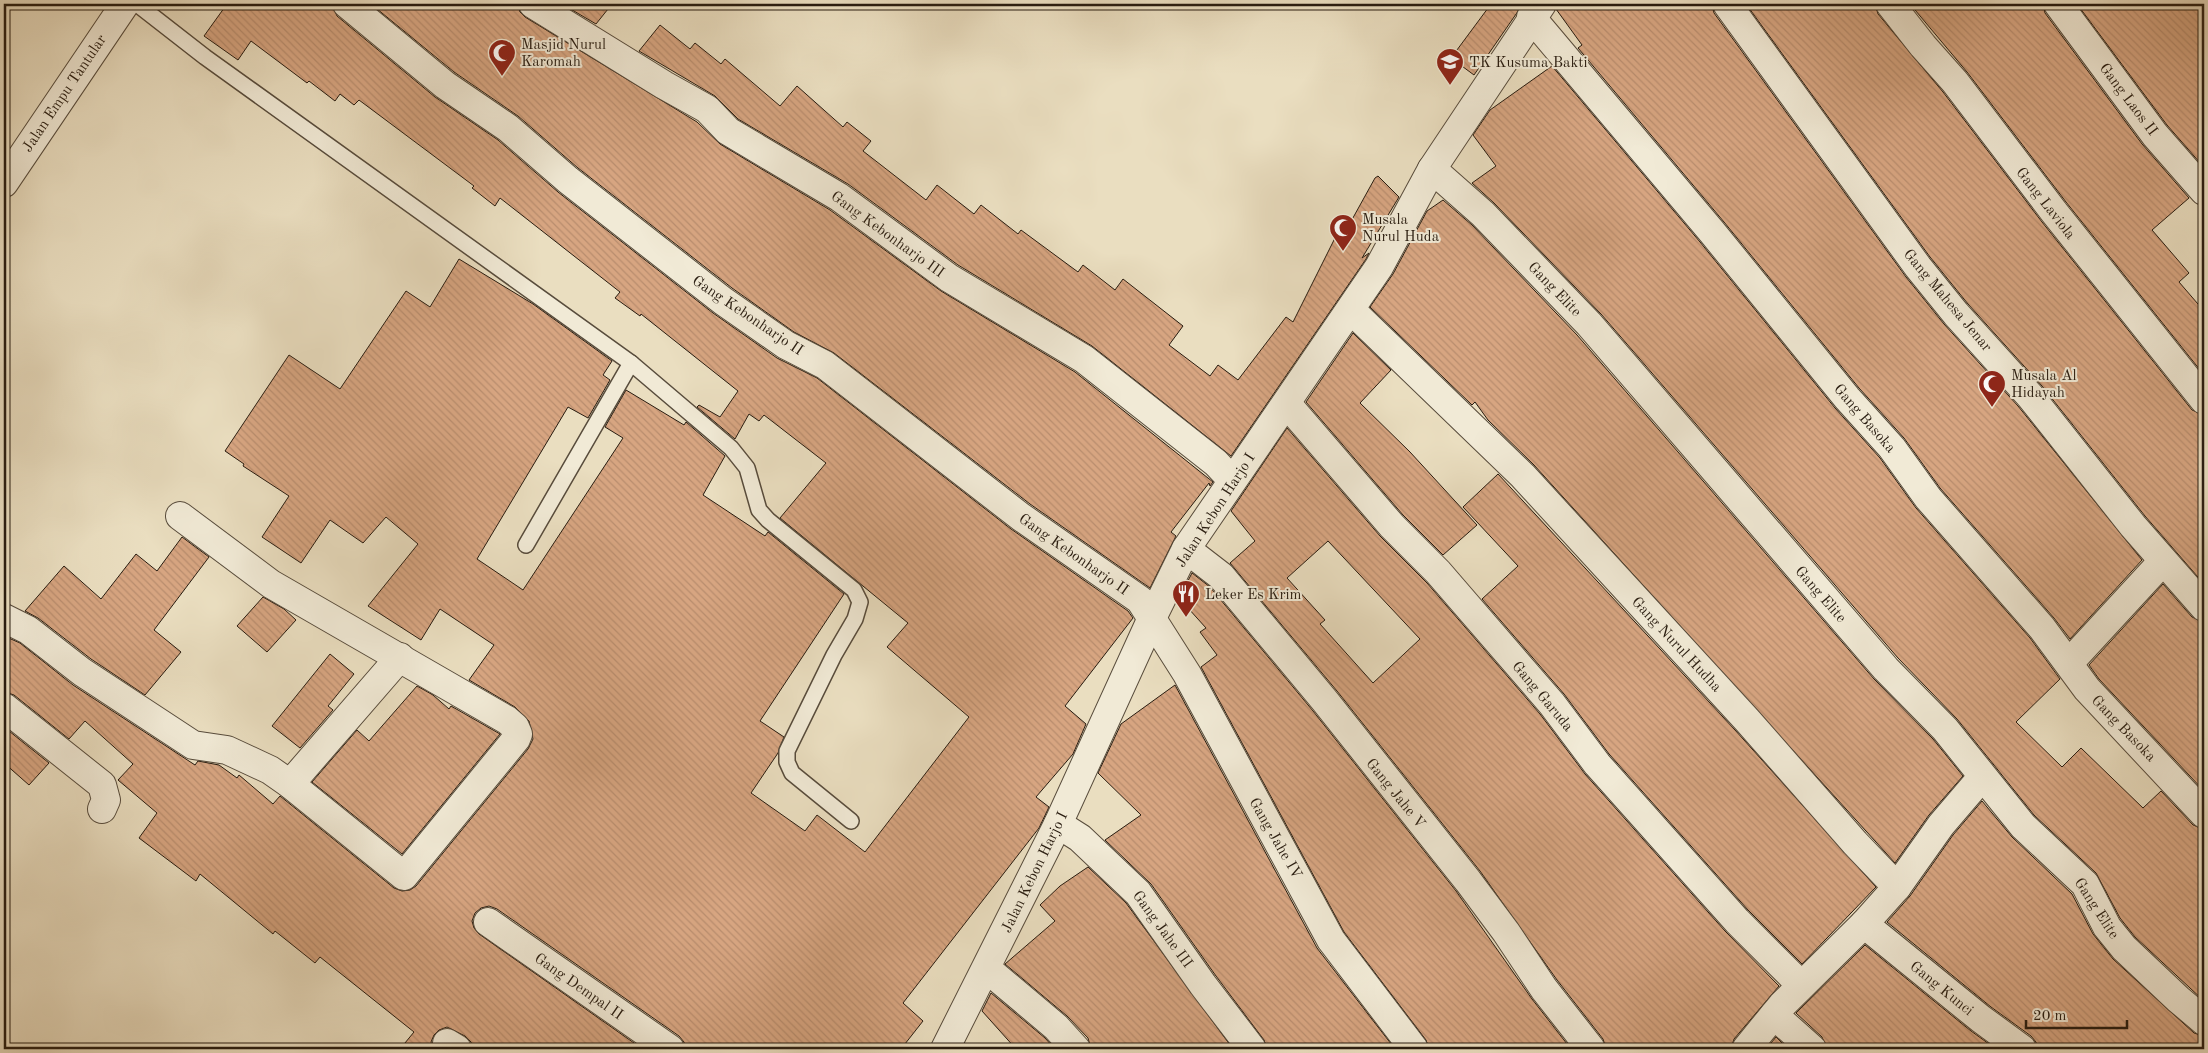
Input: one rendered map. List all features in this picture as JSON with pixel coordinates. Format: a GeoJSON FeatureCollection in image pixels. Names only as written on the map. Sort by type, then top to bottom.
{"type":"FeatureCollection","features":[{"type":"Feature","properties":{"kind":"street","name":"Jalan Empu Tantular"},"geometry":{"type":"LineString","coordinates":[[4,183],[125,4]]}},
{"type":"Feature","properties":{"kind":"street","name":"Gang Kebonharjo II"},"geometry":{"type":"LineString","coordinates":[[347,4],[445,85],[508,128],[568,180],[723,301],[786,345],[825,365],[1021,518],[1140,600],[1151,620]]}},
{"type":"Feature","properties":{"kind":"street","name":"Gang Kebonharjo III"},"geometry":{"type":"LineString","coordinates":[[533,4],[664,85],[682,93],[707,109],[728,131],[839,197],[949,278],[1084,358],[1216,463],[1232,480]]}},
{"type":"Feature","properties":{"kind":"street","name":"Gang Mahesa Jenar"},"geometry":{"type":"LineString","coordinates":[[1727,4],[1918,267],[1956,314],[2030,396],[2163,561],[2204,607]]}},
{"type":"Feature","properties":{"kind":"street","name":"Gang Laviola"},"geometry":{"type":"LineString","coordinates":[[1890,4],[1923,46],[1955,82],[2037,191],[2204,400]]}},
{"type":"Feature","properties":{"kind":"street","name":"Gang Laos II"},"geometry":{"type":"LineString","coordinates":[[2058,4],[2156,136],[2204,191]]}},
{"type":"Feature","properties":{"kind":"street","name":"Jalan Kebon Harjo I"},"geometry":{"type":"LineString","coordinates":[[945,1049],[987,969],[1058,824],[1151,620],[1186,549],[1379,267],[1432,169],[1536,10]]}},
{"type":"Feature","properties":{"kind":"street","name":"Gang Basoka"},"geometry":{"type":"LineString","coordinates":[[1536,10],[1712,232],[1847,398],[1892,448],[1928,498],[2042,628],[2087,689],[2204,814]]}},
{"type":"Feature","properties":{"kind":"street","name":"Gang Elite"},"geometry":{"type":"LineString","coordinates":[[1432,169],[1483,214],[1589,324],[1886,669],[1945,729],[2023,826],[2085,884],[2106,927],[2124,948],[2204,1021]]}},
{"type":"Feature","properties":{"kind":"street","name":"Gang Nurul Hudha"},"geometry":{"type":"LineString","coordinates":[[1351,310],[1523,476],[1747,720],[1854,843],[1897,887]]}},
{"type":"Feature","properties":{"kind":"street","name":"Gang Garuda"},"geometry":{"type":"LineString","coordinates":[[1287,404],[1392,526],[1438,572],[1552,704],[1597,764],[1737,922],[1800,986]]}},
{"type":"Feature","properties":{"kind":"street"},"geometry":{"type":"LineString","coordinates":[[4,618],[28,630],[82,672],[193,745],[228,750],[270,770],[404,876],[518,734],[515,727],[507,720],[400,657],[271,584],[180,516]]}},
{"type":"Feature","properties":{"kind":"street","name":"Gang Jahe V"},"geometry":{"type":"LineString","coordinates":[[1186,549],[1221,576],[1325,701],[1468,881],[1506,932],[1544,989],[1591,1049]]}},
{"type":"Feature","properties":{"kind":"street"},"geometry":{"type":"LineString","coordinates":[[2068,663],[2163,561]]}},
{"type":"Feature","properties":{"kind":"street","name":"Gang Jahe IV"},"geometry":{"type":"LineString","coordinates":[[1151,620],[1187,674],[1331,940],[1414,1049]]}},
{"type":"Feature","properties":{"kind":"street"},"geometry":{"type":"LineString","coordinates":[[290,784],[400,657]]}},
{"type":"Feature","properties":{"kind":"street"},"geometry":{"type":"LineString","coordinates":[[4,707],[102,785],[106,800],[102,809]]}},
{"type":"Feature","properties":{"kind":"street"},"geometry":{"type":"LineString","coordinates":[[1746,1049],[1800,986],[1864,924],[1897,887],[1941,825],[1982,777]]}},
{"type":"Feature","properties":{"kind":"street","name":"Gang Jahe III"},"geometry":{"type":"LineString","coordinates":[[1058,824],[1080,838],[1138,893],[1203,985],[1252,1049]]}},
{"type":"Feature","properties":{"kind":"street","name":"Gang Dempal II"},"geometry":{"type":"LineString","coordinates":[[488,922],[670,1049]]}},
{"type":"Feature","properties":{"kind":"street","name":"Gang Kunci"},"geometry":{"type":"LineString","coordinates":[[1864,924],[1981,1019],[2022,1049]]}},
{"type":"Feature","properties":{"kind":"street"},"geometry":{"type":"LineString","coordinates":[[987,969],[1056,1027],[1076,1049]]}},
{"type":"Feature","properties":{"kind":"street"},"geometry":{"type":"LineString","coordinates":[[1774,1015],[1812,1049]]}},
{"type":"Feature","properties":{"kind":"lane"},"geometry":{"type":"LineString","coordinates":[[137,4],[205,56],[631,363],[731,448],[747,468],[759,510],[768,520],[854,590],[860,602],[855,619],[834,655],[787,751],[787,762],[792,773],[851,822]]}},
{"type":"Feature","properties":{"kind":"lane"},"geometry":{"type":"LineString","coordinates":[[526,545],[631,363]]}},
{"type":"Feature","properties":{"kind":"building"},"geometry":{"type":"Polygon","coordinates":[[[227,4],[332,4],[337,16],[435,97],[498,140],[558,192],[713,313],[777,358],[817,378],[1011,529],[1128,611],[1133,618],[1065,706],[1086,724],[1073,754],[1036,797],[1049,807],[1039,828],[903,1003],[923,1021],[901,1049],[685,1049],[684,1042],[679,1036],[497,909],[489,906],[481,908],[475,913],[472,921],[474,928],[479,934],[634,1043],[629,1049],[473,1049],[471,1042],[465,1036],[447,1027],[439,1030],[434,1035],[431,1042],[433,1049],[400,1049],[414,1032],[320,957],[315,963],[275,931],[273,934],[200,874],[196,881],[139,838],[157,813],[118,780],[133,764],[85,721],[69,739],[14,695],[4,692],[4,636],[20,643],[73,685],[195,765],[198,761],[219,765],[237,778],[239,775],[273,804],[280,796],[394,888],[402,891],[410,890],[416,886],[528,749],[533,739],[529,721],[515,707],[469,680],[494,645],[440,609],[421,640],[368,606],[418,544],[386,517],[363,543],[330,520],[301,563],[262,537],[289,496],[243,466],[244,464],[225,451],[289,355],[340,389],[406,291],[430,307],[459,259],[533,304],[612,361],[603,375],[610,380],[588,418],[568,407],[477,559],[523,590],[623,438],[605,427],[626,390],[684,425],[686,422],[725,456],[703,495],[765,536],[768,532],[844,594],[760,721],[784,737],[778,753],[751,793],[805,831],[817,815],[865,852],[969,717],[887,647],[908,623],[780,518],[826,463],[764,415],[759,421],[749,414],[735,439],[697,407],[699,405],[720,417],[738,391],[641,314],[640,316],[615,298],[620,292],[500,198],[495,206],[472,188],[474,186],[359,100],[354,105],[340,94],[335,101],[309,81],[307,83],[251,41],[238,60],[204,36],[227,4]]]}},
{"type":"Feature","properties":{"kind":"building"},"geometry":{"type":"Polygon","coordinates":[[[371,4],[517,4],[520,12],[525,17],[697,122],[720,144],[830,210],[941,291],[1075,372],[1213,482],[1210,486],[1209,483],[1171,532],[1176,536],[1150,588],[1030,504],[834,353],[794,332],[732,288],[578,168],[518,116],[454,72],[371,4]]]}},
{"type":"Feature","properties":{"kind":"building"},"geometry":{"type":"Polygon","coordinates":[[[562,4],[612,4],[596,24],[562,4]]]}},
{"type":"Feature","properties":{"kind":"building"},"geometry":{"type":"Polygon","coordinates":[[[1491,4],[1523,4],[1474,75],[1451,58],[1491,4]]]}},
{"type":"Feature","properties":{"kind":"building"},"geometry":{"type":"Polygon","coordinates":[[[1557,4],[1712,4],[1714,13],[1906,277],[1944,324],[2018,406],[2142,560],[2070,639],[2054,618],[1940,488],[1904,438],[1859,388],[1724,222],[1578,48],[1582,45],[1556,9],[1557,4]]]}},
{"type":"Feature","properties":{"kind":"building"},"geometry":{"type":"Polygon","coordinates":[[[1746,4],[1875,4],[1878,14],[1943,92],[2042,222],[2192,410],[2204,415],[2204,584],[2145,516],[2042,386],[1968,304],[1930,257],[1746,4]]]}},
{"type":"Feature","properties":{"kind":"building"},"geometry":{"type":"Polygon","coordinates":[[[1910,4],[2043,4],[2045,13],[2142,144],[2189,198],[2152,230],[2189,273],[2179,282],[2204,311],[2204,375],[2066,202],[1967,72],[1910,4]]]}},
{"type":"Feature","properties":{"kind":"building"},"geometry":{"type":"Polygon","coordinates":[[[2077,4],[2204,4],[2204,161],[2201,164],[2167,125],[2077,4]]]}},
{"type":"Feature","properties":{"kind":"building"},"geometry":{"type":"Polygon","coordinates":[[[660,25],[690,49],[695,43],[721,64],[725,59],[780,106],[797,86],[843,127],[847,122],[871,141],[863,151],[926,200],[937,185],[974,214],[981,205],[1018,234],[1021,230],[1078,272],[1083,265],[1115,290],[1123,279],[1183,326],[1169,345],[1210,376],[1218,365],[1238,380],[1286,317],[1293,322],[1343,222],[1349,225],[1375,178],[1378,176],[1399,197],[1362,258],[1369,253],[1366,259],[1231,456],[1092,346],[958,265],[848,184],[738,119],[715,96],[639,51],[660,25]]]}},
{"type":"Feature","properties":{"kind":"building"},"geometry":{"type":"Polygon","coordinates":[[[1552,66],[1700,242],[1835,408],[1880,458],[1916,508],[2030,638],[2060,679],[2016,722],[2062,767],[2081,748],[2143,808],[2161,791],[2193,825],[2204,829],[2204,1001],[2135,937],[2120,918],[2096,873],[2034,815],[1957,719],[1898,658],[1601,314],[1494,203],[1472,183],[1496,166],[1473,135],[1490,110],[1552,66]]]}},
{"type":"Feature","properties":{"kind":"building"},"geometry":{"type":"Polygon","coordinates":[[[1443,200],[1472,225],[1577,335],[1874,679],[1933,739],[1963,776],[1929,815],[1895,863],[1534,465],[1488,420],[1475,402],[1472,405],[1370,307],[1393,274],[1427,211],[1443,200]]]}},
{"type":"Feature","properties":{"kind":"building"},"geometry":{"type":"Polygon","coordinates":[[[1353,333],[1391,370],[1360,403],[1410,452],[1477,525],[1443,555],[1403,515],[1306,402],[1353,333]]]}},
{"type":"Feature","properties":{"kind":"building"},"geometry":{"type":"Polygon","coordinates":[[[1287,428],[1380,536],[1427,583],[1540,714],[1585,774],[1725,931],[1779,986],[1734,1039],[1731,1049],[1606,1049],[1603,1039],[1557,980],[1480,871],[1337,691],[1230,563],[1255,541],[1231,511],[1287,428]],[[1328,541],[1287,578],[1325,620],[1320,624],[1373,683],[1420,639],[1328,541]]]}},
{"type":"Feature","properties":{"kind":"building"},"geometry":{"type":"Polygon","coordinates":[[[1498,474],[1735,730],[1876,887],[1802,964],[1748,910],[1609,754],[1564,694],[1482,599],[1518,566],[1463,507],[1498,474]]]}},
{"type":"Feature","properties":{"kind":"building"},"geometry":{"type":"Polygon","coordinates":[[[182,537],[209,557],[154,630],[181,652],[145,695],[91,659],[38,618],[25,611],[64,566],[101,599],[136,554],[157,571],[182,537]]]}},
{"type":"Feature","properties":{"kind":"building"},"geometry":{"type":"Polygon","coordinates":[[[1192,573],[1210,587],[1313,711],[1456,891],[1532,999],[1571,1049],[1429,1049],[1426,1040],[1344,932],[1201,667],[1217,655],[1200,632],[1206,628],[1179,598],[1192,573]]]}},
{"type":"Feature","properties":{"kind":"building"},"geometry":{"type":"Polygon","coordinates":[[[2163,584],[2192,617],[2204,622],[2204,791],[2099,679],[2089,665],[2163,584]]]}},
{"type":"Feature","properties":{"kind":"building"},"geometry":{"type":"Polygon","coordinates":[[[263,597],[284,609],[296,620],[267,652],[237,626],[263,597]]]}},
{"type":"Feature","properties":{"kind":"building"},"geometry":{"type":"Polygon","coordinates":[[[330,654],[354,674],[328,706],[333,710],[300,748],[272,726],[330,654]]]}},
{"type":"Feature","properties":{"kind":"building"},"geometry":{"type":"Polygon","coordinates":[[[1175,685],[1317,948],[1395,1049],[1267,1049],[1264,1040],[1151,884],[1105,840],[1141,815],[1098,773],[1121,724],[1175,685]]]}},
{"type":"Feature","properties":{"kind":"building"},"geometry":{"type":"Polygon","coordinates":[[[417,686],[433,695],[449,709],[451,706],[500,734],[402,854],[312,782],[357,730],[369,741],[417,686]]]}},
{"type":"Feature","properties":{"kind":"building"},"geometry":{"type":"Polygon","coordinates":[[[4,727],[49,763],[29,785],[4,763],[4,727]]]}},
{"type":"Feature","properties":{"kind":"building"},"geometry":{"type":"Polygon","coordinates":[[[1982,801],[2012,837],[2072,894],[2093,934],[2113,959],[2194,1033],[2204,1036],[2204,1049],[2037,1049],[2036,1042],[2031,1036],[1991,1007],[1887,922],[1910,896],[1953,835],[1982,801]]]}},
{"type":"Feature","properties":{"kind":"building"},"geometry":{"type":"Polygon","coordinates":[[[1088,867],[1126,903],[1233,1049],[1091,1049],[1088,1038],[1067,1016],[1005,964],[1055,921],[1040,905],[1060,886],[1088,867]]]}},
{"type":"Feature","properties":{"kind":"building"},"geometry":{"type":"Polygon","coordinates":[[[1865,945],[1996,1049],[1827,1049],[1822,1037],[1796,1013],[1865,945]]]}},
{"type":"Feature","properties":{"kind":"building"},"geometry":{"type":"Polygon","coordinates":[[[991,993],[1045,1038],[1055,1049],[1016,1049],[982,1011],[991,993]]]}},
{"type":"Feature","properties":{"kind":"building"},"geometry":{"type":"Polygon","coordinates":[[[1776,1037],[1785,1046],[1783,1049],[1766,1049],[1776,1037]]]}},
{"type":"Feature","properties":{"kind":"place","name":"Masjid Nurul Karomah"},"geometry":{"type":"Point","coordinates":[502,77]}},
{"type":"Feature","properties":{"kind":"place","name":"TK Kusuma Bakti"},"geometry":{"type":"Point","coordinates":[1450,86]}},
{"type":"Feature","properties":{"kind":"place","name":"Musala Nurul Huda"},"geometry":{"type":"Point","coordinates":[1343,252]}},
{"type":"Feature","properties":{"kind":"place","name":"Musala Al Hidayah"},"geometry":{"type":"Point","coordinates":[1992,408]}},
{"type":"Feature","properties":{"kind":"place","name":"Leker Es Krim"},"geometry":{"type":"Point","coordinates":[1186,618]}}]}
